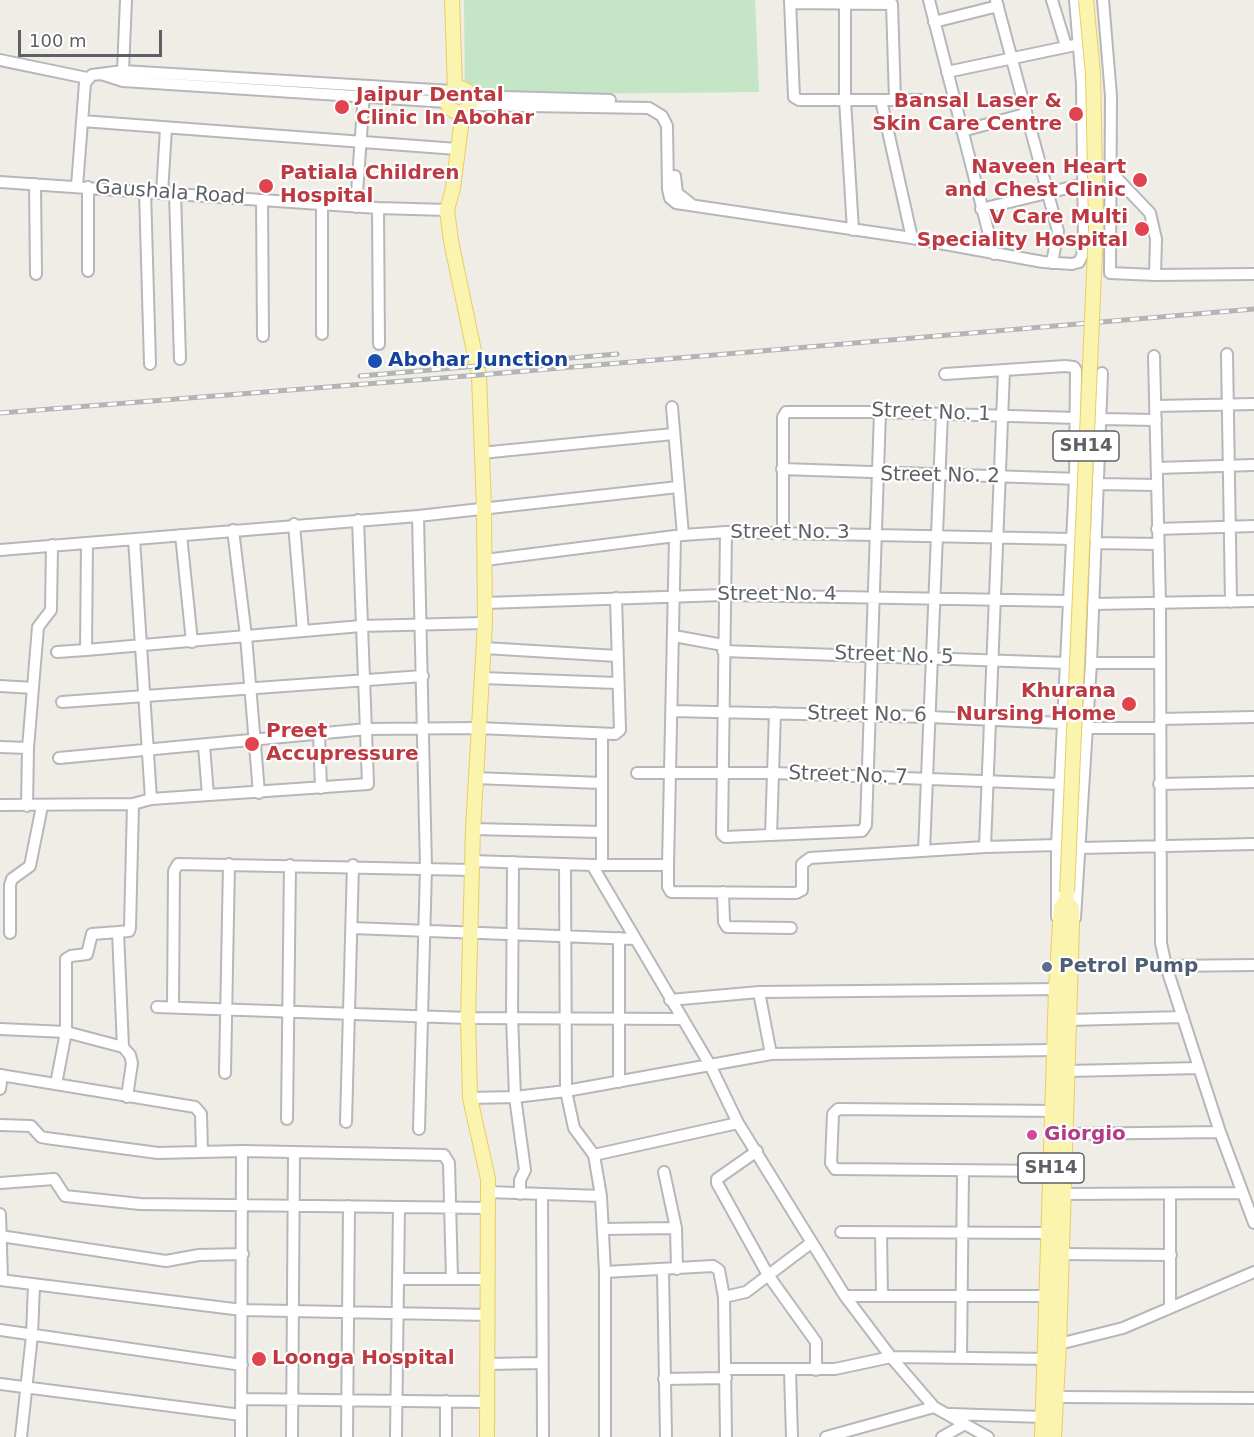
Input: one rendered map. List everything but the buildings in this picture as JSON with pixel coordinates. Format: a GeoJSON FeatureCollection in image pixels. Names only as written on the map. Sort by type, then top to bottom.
{"type":"FeatureCollection","features":[{"type":"Feature","properties":{"kind":"main road"},"geometry":{"type":"LineString","coordinates":[[452,0],[459,99]]}},
{"type":"Feature","properties":{"kind":"main road"},"geometry":{"type":"LineString","coordinates":[[460,0],[459,99],[453,149],[444,188],[448,204],[451,240],[479,375],[484,509],[485,623],[472,829],[468,1018],[470,1098],[486,1168],[488,1192],[487,1437]]}},
{"type":"Feature","properties":{"kind":"main road","name":"SH14"},"geometry":{"type":"LineString","coordinates":[[1042,1437],[1042,1417],[1052,1359],[1060,1111],[1054,1050],[1063,989],[1066,926],[1071,908],[1066,897],[1096,227],[1093,74],[1086,0]]}},
{"type":"Feature","properties":{"kind":"main road","name":"SH14"},"geometry":{"type":"LineString","coordinates":[[1054,1437],[1057,1397],[1052,1359],[1059,1344],[1054,1296],[1062,1254],[1056,1233],[1064,1194],[1058,1171],[1066,1134],[1060,1111],[1068,1071],[1068,1020],[1063,989]]}},
{"type":"Feature","properties":{"kind":"street"},"geometry":{"type":"LineString","coordinates":[[123,71],[126,0]]}},
{"type":"Feature","properties":{"kind":"street"},"geometry":{"type":"LineString","coordinates":[[928,0],[994,254]]}},
{"type":"Feature","properties":{"kind":"street"},"geometry":{"type":"LineString","coordinates":[[1052,0],[1066,46]]}},
{"type":"Feature","properties":{"kind":"street"},"geometry":{"type":"LineString","coordinates":[[1075,0],[1080,44],[1084,184],[1084,242],[1079,262]]}},
{"type":"Feature","properties":{"kind":"street"},"geometry":{"type":"LineString","coordinates":[[1103,0],[1111,86],[1110,273]]}},
{"type":"Feature","properties":{"kind":"street"},"geometry":{"type":"LineString","coordinates":[[895,100],[894,7],[888,3],[790,2],[794,96],[799,100],[845,100],[881,100],[895,100],[921,100]]}},
{"type":"Feature","properties":{"kind":"street"},"geometry":{"type":"LineString","coordinates":[[845,2],[845,100],[853,230]]}},
{"type":"Feature","properties":{"kind":"street"},"geometry":{"type":"LineString","coordinates":[[934,22],[997,3],[1058,231],[1052,263]]}},
{"type":"Feature","properties":{"kind":"street"},"geometry":{"type":"LineString","coordinates":[[947,72],[1080,44]]}},
{"type":"Feature","properties":{"kind":"street"},"geometry":{"type":"LineString","coordinates":[[0,60],[87,78],[99,73],[123,71],[364,93]]}},
{"type":"Feature","properties":{"kind":"street"},"geometry":{"type":"LineString","coordinates":[[99,73],[123,81],[459,99],[650,101],[658,104],[667,112],[675,189],[680,197],[691,204],[912,238],[1052,263],[1079,262],[1110,273],[1155,276],[1254,274]]}},
{"type":"Feature","properties":{"kind":"street"},"geometry":{"type":"LineString","coordinates":[[87,78],[82,120],[88,271]]}},
{"type":"Feature","properties":{"kind":"street"},"geometry":{"type":"LineString","coordinates":[[356,207],[364,93]]}},
{"type":"Feature","properties":{"kind":"street"},"geometry":{"type":"LineString","coordinates":[[881,100],[912,238]]}},
{"type":"Feature","properties":{"kind":"street"},"geometry":{"type":"LineString","coordinates":[[962,131],[1025,114]]}},
{"type":"Feature","properties":{"kind":"street"},"geometry":{"type":"LineString","coordinates":[[82,120],[360,144],[453,149]]}},
{"type":"Feature","properties":{"kind":"street"},"geometry":{"type":"LineString","coordinates":[[162,192],[166,128]]}},
{"type":"Feature","properties":{"kind":"street"},"geometry":{"type":"LineString","coordinates":[[1111,172],[1150,213],[1155,239],[1155,276]]}},
{"type":"Feature","properties":{"kind":"street","name":"Gaushala Road"},"geometry":{"type":"LineString","coordinates":[[0,182],[356,207],[448,204]]}},
{"type":"Feature","properties":{"kind":"street"},"geometry":{"type":"LineString","coordinates":[[35,184],[36,274]]}},
{"type":"Feature","properties":{"kind":"street"},"geometry":{"type":"LineString","coordinates":[[981,209],[1084,184]]}},
{"type":"Feature","properties":{"kind":"street"},"geometry":{"type":"LineString","coordinates":[[145,191],[150,364]]}},
{"type":"Feature","properties":{"kind":"street"},"geometry":{"type":"LineString","coordinates":[[175,194],[180,359]]}},
{"type":"Feature","properties":{"kind":"street"},"geometry":{"type":"LineString","coordinates":[[262,200],[263,336]]}},
{"type":"Feature","properties":{"kind":"street"},"geometry":{"type":"LineString","coordinates":[[322,204],[322,334]]}},
{"type":"Feature","properties":{"kind":"street"},"geometry":{"type":"LineString","coordinates":[[378,208],[379,344]]}},
{"type":"Feature","properties":{"kind":"street"},"geometry":{"type":"LineString","coordinates":[[1227,354],[1231,602]]}},
{"type":"Feature","properties":{"kind":"street"},"geometry":{"type":"LineString","coordinates":[[1154,356],[1160,603],[1161,943],[1166,966],[1220,1132],[1254,1223]]}},
{"type":"Feature","properties":{"kind":"street"},"geometry":{"type":"LineString","coordinates":[[945,375],[1074,367],[1075,480],[1055,908],[1066,926],[1077,908],[1094,604],[1102,373]]}},
{"type":"Feature","properties":{"kind":"street"},"geometry":{"type":"LineString","coordinates":[[985,847],[1004,370]]}},
{"type":"Feature","properties":{"kind":"street"},"geometry":{"type":"LineString","coordinates":[[1155,406],[1254,404]]}},
{"type":"Feature","properties":{"kind":"street"},"geometry":{"type":"LineString","coordinates":[[672,407],[679,536],[674,595],[668,865],[668,887],[671,892],[801,891],[802,864],[810,858],[1057,845]]}},
{"type":"Feature","properties":{"kind":"street","name":"Street No. 1"},"geometry":{"type":"LineString","coordinates":[[782,469],[783,417],[786,412],[942,413],[1076,418]]}},
{"type":"Feature","properties":{"kind":"street"},"geometry":{"type":"LineString","coordinates":[[726,532],[723,648],[723,836],[864,830],[868,778],[880,412]]}},
{"type":"Feature","properties":{"kind":"street"},"geometry":{"type":"LineString","coordinates":[[924,851],[942,413]]}},
{"type":"Feature","properties":{"kind":"street"},"geometry":{"type":"LineString","coordinates":[[1100,419],[1156,420]]}},
{"type":"Feature","properties":{"kind":"street"},"geometry":{"type":"LineString","coordinates":[[482,453],[673,434]]}},
{"type":"Feature","properties":{"kind":"street"},"geometry":{"type":"LineString","coordinates":[[1157,468],[1254,465]]}},
{"type":"Feature","properties":{"kind":"street"},"geometry":{"type":"LineString","coordinates":[[782,469],[783,532]]}},
{"type":"Feature","properties":{"kind":"street","name":"Street No. 2"},"geometry":{"type":"LineString","coordinates":[[782,469],[1098,480],[1157,485]]}},
{"type":"Feature","properties":{"kind":"street"},"geometry":{"type":"LineString","coordinates":[[0,550],[294,524],[418,516],[678,487]]}},
{"type":"Feature","properties":{"kind":"street"},"geometry":{"type":"LineString","coordinates":[[418,516],[425,728],[426,868],[419,1129]]}},
{"type":"Feature","properties":{"kind":"street"},"geometry":{"type":"LineString","coordinates":[[0,805],[133,804],[152,799],[368,784],[358,520]]}},
{"type":"Feature","properties":{"kind":"street"},"geometry":{"type":"LineString","coordinates":[[294,524],[303,631]]}},
{"type":"Feature","properties":{"kind":"street"},"geometry":{"type":"LineString","coordinates":[[1157,529],[1254,526]]}},
{"type":"Feature","properties":{"kind":"street"},"geometry":{"type":"LineString","coordinates":[[233,530],[246,636],[259,792]]}},
{"type":"Feature","properties":{"kind":"street","name":"Street No. 3"},"geometry":{"type":"LineString","coordinates":[[485,560],[726,532],[1096,538],[1158,544]]}},
{"type":"Feature","properties":{"kind":"street"},"geometry":{"type":"LineString","coordinates":[[182,535],[192,642]]}},
{"type":"Feature","properties":{"kind":"street"},"geometry":{"type":"LineString","coordinates":[[134,539],[152,799]]}},
{"type":"Feature","properties":{"kind":"street"},"geometry":{"type":"LineString","coordinates":[[86,650],[87,543]]}},
{"type":"Feature","properties":{"kind":"street"},"geometry":{"type":"LineString","coordinates":[[27,806],[28,747],[38,627],[51,610],[52,545]]}},
{"type":"Feature","properties":{"kind":"street","name":"Street No. 4"},"geometry":{"type":"LineString","coordinates":[[485,603],[674,595],[874,595],[1068,601]]}},
{"type":"Feature","properties":{"kind":"street"},"geometry":{"type":"LineString","coordinates":[[59,759],[367,729],[478,728],[615,735],[620,730],[616,598]]}},
{"type":"Feature","properties":{"kind":"street"},"geometry":{"type":"LineString","coordinates":[[1094,604],[1254,601]]}},
{"type":"Feature","properties":{"kind":"street"},"geometry":{"type":"LineString","coordinates":[[57,652],[361,626],[485,623]]}},
{"type":"Feature","properties":{"kind":"street","name":"Street No. 5"},"geometry":{"type":"LineString","coordinates":[[674,636],[723,648],[1065,663]]}},
{"type":"Feature","properties":{"kind":"street"},"geometry":{"type":"LineString","coordinates":[[484,648],[617,656]]}},
{"type":"Feature","properties":{"kind":"street"},"geometry":{"type":"LineString","coordinates":[[1091,663],[1160,663]]}},
{"type":"Feature","properties":{"kind":"street"},"geometry":{"type":"LineString","coordinates":[[62,702],[251,689],[363,678],[423,676]]}},
{"type":"Feature","properties":{"kind":"street"},"geometry":{"type":"LineString","coordinates":[[482,678],[617,683]]}},
{"type":"Feature","properties":{"kind":"street"},"geometry":{"type":"LineString","coordinates":[[0,686],[33,688]]}},
{"type":"Feature","properties":{"kind":"street","name":"Street No. 6"},"geometry":{"type":"LineString","coordinates":[[672,711],[869,715],[1062,723]]}},
{"type":"Feature","properties":{"kind":"street"},"geometry":{"type":"LineString","coordinates":[[771,835],[775,713]]}},
{"type":"Feature","properties":{"kind":"street"},"geometry":{"type":"LineString","coordinates":[[1088,728],[1254,717]]}},
{"type":"Feature","properties":{"kind":"street"},"geometry":{"type":"LineString","coordinates":[[320,734],[321,788]]}},
{"type":"Feature","properties":{"kind":"street"},"geometry":{"type":"LineString","coordinates":[[602,735],[602,832],[597,865],[635,939],[680,1019],[710,1065],[738,1123],[845,1296],[891,1357],[934,1407],[988,1437]]}},
{"type":"Feature","properties":{"kind":"street"},"geometry":{"type":"LineString","coordinates":[[204,746],[208,795]]}},
{"type":"Feature","properties":{"kind":"street"},"geometry":{"type":"LineString","coordinates":[[0,747],[28,747]]}},
{"type":"Feature","properties":{"kind":"street","name":"Street No. 7"},"geometry":{"type":"LineString","coordinates":[[637,773],[774,773],[1060,784]]}},
{"type":"Feature","properties":{"kind":"street"},"geometry":{"type":"LineString","coordinates":[[475,778],[601,783]]}},
{"type":"Feature","properties":{"kind":"street"},"geometry":{"type":"LineString","coordinates":[[1159,784],[1254,782]]}},
{"type":"Feature","properties":{"kind":"street"},"geometry":{"type":"LineString","coordinates":[[56,1084],[66,1032],[66,959],[87,954],[92,934],[129,931],[130,928],[133,804]]}},
{"type":"Feature","properties":{"kind":"street"},"geometry":{"type":"LineString","coordinates":[[10,933],[10,885],[12,879],[30,866],[42,806]]}},
{"type":"Feature","properties":{"kind":"street"},"geometry":{"type":"LineString","coordinates":[[472,829],[602,832]]}},
{"type":"Feature","properties":{"kind":"street"},"geometry":{"type":"LineString","coordinates":[[1080,848],[1254,844]]}},
{"type":"Feature","properties":{"kind":"street"},"geometry":{"type":"LineString","coordinates":[[173,1007],[174,867],[183,863],[426,868],[513,862],[668,865]]}},
{"type":"Feature","properties":{"kind":"street"},"geometry":{"type":"LineString","coordinates":[[513,862],[512,1016],[516,1097],[525,1170],[520,1180],[520,1194]]}},
{"type":"Feature","properties":{"kind":"street"},"geometry":{"type":"LineString","coordinates":[[225,1073],[229,864]]}},
{"type":"Feature","properties":{"kind":"street"},"geometry":{"type":"LineString","coordinates":[[564,864],[566,1091],[574,1128],[594,1155],[601,1196],[605,1272],[604,1437]]}},
{"type":"Feature","properties":{"kind":"street"},"geometry":{"type":"LineString","coordinates":[[287,1119],[290,865]]}},
{"type":"Feature","properties":{"kind":"street"},"geometry":{"type":"LineString","coordinates":[[346,1122],[353,866]]}},
{"type":"Feature","properties":{"kind":"street"},"geometry":{"type":"LineString","coordinates":[[723,892],[724,922],[727,927],[791,928]]}},
{"type":"Feature","properties":{"kind":"street"},"geometry":{"type":"LineString","coordinates":[[352,928],[635,939]]}},
{"type":"Feature","properties":{"kind":"street"},"geometry":{"type":"LineString","coordinates":[[118,932],[123,1047]]}},
{"type":"Feature","properties":{"kind":"street"},"geometry":{"type":"LineString","coordinates":[[619,938],[619,1082]]}},
{"type":"Feature","properties":{"kind":"street"},"geometry":{"type":"LineString","coordinates":[[1166,966],[1254,965]]}},
{"type":"Feature","properties":{"kind":"street"},"geometry":{"type":"LineString","coordinates":[[670,1000],[759,992],[1063,989]]}},
{"type":"Feature","properties":{"kind":"street"},"geometry":{"type":"LineString","coordinates":[[759,992],[771,1054]]}},
{"type":"Feature","properties":{"kind":"street"},"geometry":{"type":"LineString","coordinates":[[157,1007],[468,1018],[512,1016],[680,1019]]}},
{"type":"Feature","properties":{"kind":"street"},"geometry":{"type":"LineString","coordinates":[[1068,1020],[1183,1017]]}},
{"type":"Feature","properties":{"kind":"street"},"geometry":{"type":"LineString","coordinates":[[0,1029],[66,1032],[123,1047],[130,1055],[132,1063],[128,1097]]}},
{"type":"Feature","properties":{"kind":"street"},"geometry":{"type":"LineString","coordinates":[[470,1098],[516,1097],[566,1091],[771,1054],[1054,1050]]}},
{"type":"Feature","properties":{"kind":"street"},"geometry":{"type":"LineString","coordinates":[[1068,1071],[1199,1068]]}},
{"type":"Feature","properties":{"kind":"street"},"geometry":{"type":"LineString","coordinates":[[0,1089],[1,1075],[198,1108],[201,1114],[202,1152]]}},
{"type":"Feature","properties":{"kind":"street"},"geometry":{"type":"LineString","coordinates":[[1058,1171],[835,1169],[831,1163],[832,1114],[838,1109],[1060,1111]]}},
{"type":"Feature","properties":{"kind":"street"},"geometry":{"type":"LineString","coordinates":[[594,1155],[738,1123]]}},
{"type":"Feature","properties":{"kind":"street"},"geometry":{"type":"LineString","coordinates":[[0,1125],[31,1126],[43,1138],[144,1152],[242,1151],[444,1155],[449,1163],[452,1280]]}},
{"type":"Feature","properties":{"kind":"street"},"geometry":{"type":"LineString","coordinates":[[1066,1134],[1220,1132]]}},
{"type":"Feature","properties":{"kind":"street"},"geometry":{"type":"LineString","coordinates":[[241,1437],[242,1151]]}},
{"type":"Feature","properties":{"kind":"street"},"geometry":{"type":"LineString","coordinates":[[757,1151],[717,1179],[717,1183],[768,1275],[816,1342],[816,1370]]}},
{"type":"Feature","properties":{"kind":"street"},"geometry":{"type":"LineString","coordinates":[[292,1437],[294,1152]]}},
{"type":"Feature","properties":{"kind":"street"},"geometry":{"type":"LineString","coordinates":[[961,1357],[963,1171]]}},
{"type":"Feature","properties":{"kind":"street"},"geometry":{"type":"LineString","coordinates":[[664,1172],[676,1228],[676,1269]]}},
{"type":"Feature","properties":{"kind":"street"},"geometry":{"type":"LineString","coordinates":[[0,1183],[54,1179],[61,1193],[72,1197],[140,1203],[488,1208]]}},
{"type":"Feature","properties":{"kind":"street"},"geometry":{"type":"LineString","coordinates":[[488,1192],[601,1196]]}},
{"type":"Feature","properties":{"kind":"street"},"geometry":{"type":"LineString","coordinates":[[1064,1194],[1242,1193]]}},
{"type":"Feature","properties":{"kind":"street"},"geometry":{"type":"LineString","coordinates":[[542,1194],[543,1437]]}},
{"type":"Feature","properties":{"kind":"street"},"geometry":{"type":"LineString","coordinates":[[1170,1194],[1170,1308]]}},
{"type":"Feature","properties":{"kind":"street"},"geometry":{"type":"LineString","coordinates":[[347,1437],[346,1312],[349,1206]]}},
{"type":"Feature","properties":{"kind":"street"},"geometry":{"type":"LineString","coordinates":[[396,1437],[399,1207]]}},
{"type":"Feature","properties":{"kind":"street"},"geometry":{"type":"LineString","coordinates":[[0,1214],[1,1280],[242,1310],[488,1315]]}},
{"type":"Feature","properties":{"kind":"street"},"geometry":{"type":"LineString","coordinates":[[603,1229],[676,1228]]}},
{"type":"Feature","properties":{"kind":"street"},"geometry":{"type":"LineString","coordinates":[[841,1232],[1056,1233]]}},
{"type":"Feature","properties":{"kind":"street"},"geometry":{"type":"LineString","coordinates":[[881,1233],[882,1295]]}},
{"type":"Feature","properties":{"kind":"street"},"geometry":{"type":"LineString","coordinates":[[1,1235],[166,1261],[199,1256],[243,1254]]}},
{"type":"Feature","properties":{"kind":"street"},"geometry":{"type":"LineString","coordinates":[[724,1297],[746,1292],[811,1243]]}},
{"type":"Feature","properties":{"kind":"street"},"geometry":{"type":"LineString","coordinates":[[1062,1254],[1171,1255]]}},
{"type":"Feature","properties":{"kind":"street"},"geometry":{"type":"LineString","coordinates":[[605,1272],[717,1267],[724,1297],[726,1437]]}},
{"type":"Feature","properties":{"kind":"street"},"geometry":{"type":"LineString","coordinates":[[663,1270],[666,1437]]}},
{"type":"Feature","properties":{"kind":"street"},"geometry":{"type":"LineString","coordinates":[[1059,1344],[1103,1335],[1254,1272]]}},
{"type":"Feature","properties":{"kind":"street"},"geometry":{"type":"LineString","coordinates":[[398,1279],[488,1279]]}},
{"type":"Feature","properties":{"kind":"street"},"geometry":{"type":"LineString","coordinates":[[21,1437],[32,1335],[34,1285]]}},
{"type":"Feature","properties":{"kind":"street"},"geometry":{"type":"LineString","coordinates":[[845,1296],[1054,1296]]}},
{"type":"Feature","properties":{"kind":"street"},"geometry":{"type":"LineString","coordinates":[[0,1330],[242,1365]]}},
{"type":"Feature","properties":{"kind":"street"},"geometry":{"type":"LineString","coordinates":[[664,1379],[726,1373],[835,1370],[891,1357],[1052,1359]]}},
{"type":"Feature","properties":{"kind":"street"},"geometry":{"type":"LineString","coordinates":[[488,1364],[542,1363]]}},
{"type":"Feature","properties":{"kind":"street"},"geometry":{"type":"LineString","coordinates":[[790,1371],[792,1437]]}},
{"type":"Feature","properties":{"kind":"street"},"geometry":{"type":"LineString","coordinates":[[0,1384],[241,1415]]}},
{"type":"Feature","properties":{"kind":"street"},"geometry":{"type":"LineString","coordinates":[[1057,1397],[1254,1398]]}},
{"type":"Feature","properties":{"kind":"street"},"geometry":{"type":"LineString","coordinates":[[242,1399],[487,1402]]}},
{"type":"Feature","properties":{"kind":"street"},"geometry":{"type":"LineString","coordinates":[[446,1401],[446,1437]]}},
{"type":"Feature","properties":{"kind":"street"},"geometry":{"type":"LineString","coordinates":[[826,1437],[934,1407]]}},
{"type":"Feature","properties":{"kind":"street"},"geometry":{"type":"LineString","coordinates":[[947,1414],[1042,1417]]}},
{"type":"Feature","properties":{"kind":"street"},"geometry":{"type":"LineString","coordinates":[[942,1437],[965,1424]]}},
{"type":"Feature","properties":{"kind":"green space"},"geometry":{"type":"Polygon","coordinates":[[[464,0],[755,0],[759,92],[465,95],[464,0]]]}},
{"type":"Feature","properties":{"kind":"railway"},"geometry":{"type":"LineString","coordinates":[[0,413],[1254,309]]}},
{"type":"Feature","properties":{"kind":"railway"},"geometry":{"type":"LineString","coordinates":[[360,376],[617,354]]}},
{"type":"Feature","properties":{"kind":"place","name":"Jaipur Dental Clinic In Abohar"},"geometry":{"type":"Point","coordinates":[342,107]}},
{"type":"Feature","properties":{"kind":"place","name":"Bansal Laser & Skin Care Centre"},"geometry":{"type":"Point","coordinates":[1076,114]}},
{"type":"Feature","properties":{"kind":"place","name":"Naveen Heart and Chest Clinic"},"geometry":{"type":"Point","coordinates":[1140,180]}},
{"type":"Feature","properties":{"kind":"place","name":"Patiala Children Hospital"},"geometry":{"type":"Point","coordinates":[266,186]}},
{"type":"Feature","properties":{"kind":"place","name":"V Care Multi Speciality Hospital"},"geometry":{"type":"Point","coordinates":[1142,229]}},
{"type":"Feature","properties":{"kind":"place","name":"Abohar Junction"},"geometry":{"type":"Point","coordinates":[375,361]}},
{"type":"Feature","properties":{"kind":"place","name":"Khurana Nursing Home"},"geometry":{"type":"Point","coordinates":[1129,704]}},
{"type":"Feature","properties":{"kind":"place","name":"Preet Accupressure"},"geometry":{"type":"Point","coordinates":[252,744]}},
{"type":"Feature","properties":{"kind":"place","name":"Petrol Pump"},"geometry":{"type":"Point","coordinates":[1047,967]}},
{"type":"Feature","properties":{"kind":"place","name":"Giorgio"},"geometry":{"type":"Point","coordinates":[1032,1135]}},
{"type":"Feature","properties":{"kind":"place","name":"Loonga Hospital"},"geometry":{"type":"Point","coordinates":[259,1359]}}]}
